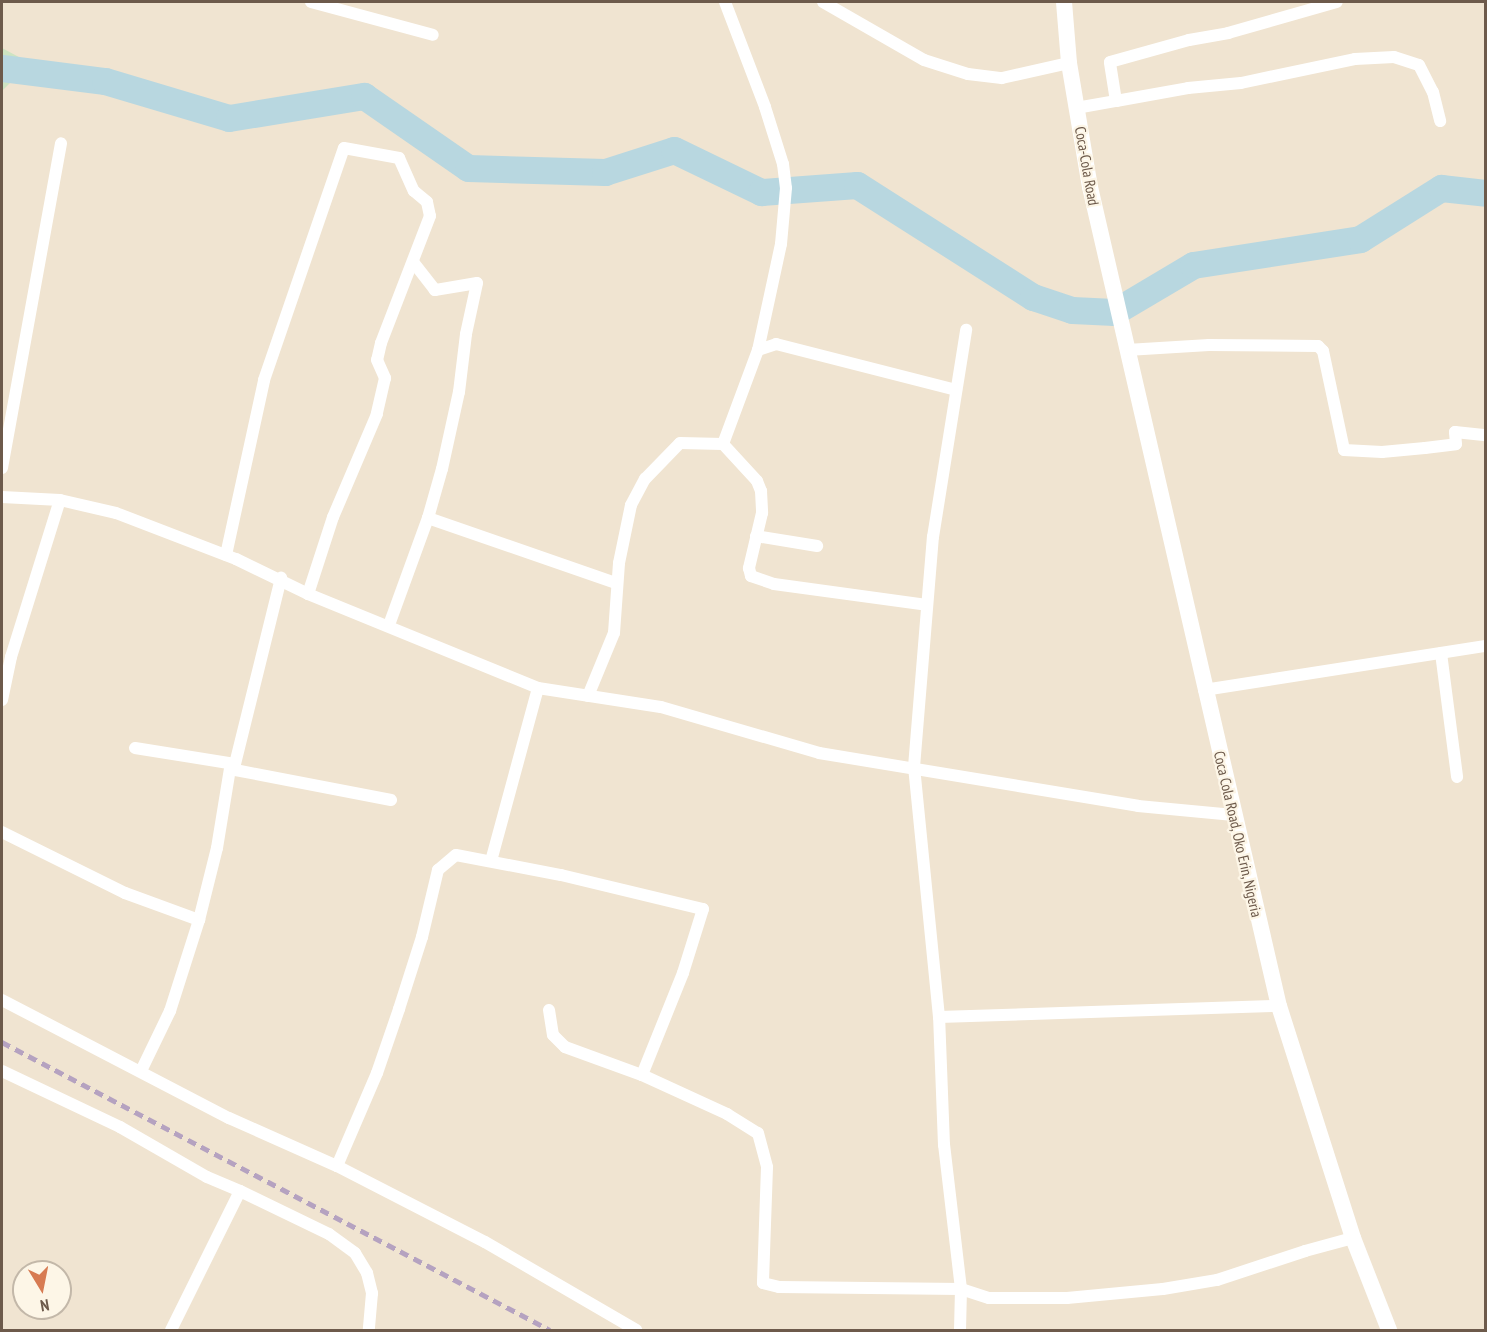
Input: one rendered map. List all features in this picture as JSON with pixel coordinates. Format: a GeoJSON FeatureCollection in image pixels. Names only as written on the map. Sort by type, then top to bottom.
{"type":"FeatureCollection","features":[{"type":"Feature","properties":{"kind":"street"},"geometry":{"type":"LineString","coordinates":[[311,2],[433,34]]}},
{"type":"Feature","properties":{"kind":"street"},"geometry":{"type":"LineString","coordinates":[[723,444],[758,350],[781,244],[786,188],[783,164],[765,107],[725,2]]}},
{"type":"Feature","properties":{"kind":"street"},"geometry":{"type":"LineString","coordinates":[[823,2],[924,60],[968,74],[1002,78],[1069,63]]}},
{"type":"Feature","properties":{"kind":"street","name":"Coca-Cola Road"},"geometry":{"type":"LineString","coordinates":[[1064,2],[1069,63],[1090,187],[1122,329]]}},
{"type":"Feature","properties":{"kind":"street"},"geometry":{"type":"LineString","coordinates":[[1116,100],[1110,62],[1189,40],[1239,30],[1337,2]]}},
{"type":"Feature","properties":{"kind":"street"},"geometry":{"type":"LineString","coordinates":[[1076,108],[1188,88],[1241,83],[1355,59],[1394,57],[1419,65],[1433,92],[1440,121]]}},
{"type":"Feature","properties":{"kind":"street"},"geometry":{"type":"LineString","coordinates":[[2,468],[61,144]]}},
{"type":"Feature","properties":{"kind":"street"},"geometry":{"type":"LineString","coordinates":[[226,555],[264,380],[344,148],[399,158],[414,191],[427,202],[430,216],[377,360],[385,378],[377,414],[333,517],[308,594]]}},
{"type":"Feature","properties":{"kind":"street"},"geometry":{"type":"LineString","coordinates":[[389,625],[428,518],[459,392],[466,334],[477,283],[435,290],[413,262]]}},
{"type":"Feature","properties":{"kind":"street","name":"Coca Cola Road, Oko Erin, Nigeria"},"geometry":{"type":"LineString","coordinates":[[1122,329],[1279,1006],[1353,1238],[1389,1330]]}},
{"type":"Feature","properties":{"kind":"street"},"geometry":{"type":"LineString","coordinates":[[960,1330],[961,1289],[944,1145],[939,1017],[914,767],[933,537],[966,330]]}},
{"type":"Feature","properties":{"kind":"street"},"geometry":{"type":"LineString","coordinates":[[758,350],[776,344],[956,390]]}},
{"type":"Feature","properties":{"kind":"street"},"geometry":{"type":"LineString","coordinates":[[1127,350],[1209,345],[1318,346],[1323,351],[1344,450],[1382,452],[1425,448],[1456,444],[1455,432],[1485,435]]}},
{"type":"Feature","properties":{"kind":"street"},"geometry":{"type":"LineString","coordinates":[[588,696],[614,633],[616,584],[632,505],[645,479],[681,442],[723,444],[757,481],[761,491],[762,513],[749,568],[751,576],[761,581],[842,595],[927,605]]}},
{"type":"Feature","properties":{"kind":"street"},"geometry":{"type":"LineString","coordinates":[[2,497],[60,500],[116,513],[226,555],[280,578],[308,594],[389,625],[538,688],[661,707],[819,753],[914,767],[1138,807],[1234,815]]}},
{"type":"Feature","properties":{"kind":"street"},"geometry":{"type":"LineString","coordinates":[[2,700],[11,657],[60,500]]}},
{"type":"Feature","properties":{"kind":"street"},"geometry":{"type":"LineString","coordinates":[[428,518],[616,584]]}},
{"type":"Feature","properties":{"kind":"street"},"geometry":{"type":"LineString","coordinates":[[756,536],[817,546]]}},
{"type":"Feature","properties":{"kind":"street"},"geometry":{"type":"LineString","coordinates":[[141,1071],[170,1011],[199,920],[217,848],[232,767],[280,578]]}},
{"type":"Feature","properties":{"kind":"street"},"geometry":{"type":"LineString","coordinates":[[1204,690],[1485,646]]}},
{"type":"Feature","properties":{"kind":"street"},"geometry":{"type":"LineString","coordinates":[[1441,652],[1457,777]]}},
{"type":"Feature","properties":{"kind":"street"},"geometry":{"type":"LineString","coordinates":[[490,861],[538,688]]}},
{"type":"Feature","properties":{"kind":"street"},"geometry":{"type":"LineString","coordinates":[[135,748],[391,800]]}},
{"type":"Feature","properties":{"kind":"street"},"geometry":{"type":"LineString","coordinates":[[2,832],[125,893],[199,920]]}},
{"type":"Feature","properties":{"kind":"street"},"geometry":{"type":"LineString","coordinates":[[337,1166],[377,1073],[399,1009],[422,937],[438,870],[456,855],[704,909],[683,973],[642,1075]]}},
{"type":"Feature","properties":{"kind":"street"},"geometry":{"type":"LineString","coordinates":[[2,1000],[229,1118],[337,1166],[485,1242],[636,1330]]}},
{"type":"Feature","properties":{"kind":"street"},"geometry":{"type":"LineString","coordinates":[[939,1017],[1279,1006]]}},
{"type":"Feature","properties":{"kind":"street"},"geometry":{"type":"LineString","coordinates":[[549,1010],[553,1035],[565,1047],[642,1075],[727,1114],[758,1133],[767,1167],[763,1283],[779,1287],[961,1289],[989,1298],[1066,1298],[1163,1289],[1217,1280],[1353,1238]]}},
{"type":"Feature","properties":{"kind":"street"},"geometry":{"type":"LineString","coordinates":[[2,1071],[120,1127],[207,1177],[329,1234],[355,1254],[367,1273],[372,1293],[369,1330]]}},
{"type":"Feature","properties":{"kind":"street"},"geometry":{"type":"LineString","coordinates":[[171,1330],[240,1191]]}},
{"type":"Feature","properties":{"kind":"shaded area"},"geometry":{"type":"Polygon","coordinates":[[[2,2],[1485,2],[1485,1330],[2,1330],[2,2]]]}},
{"type":"Feature","properties":{"kind":"green space"},"geometry":{"type":"Polygon","coordinates":[[[2,48],[30,63],[2,91],[2,48]]]}},
{"type":"Feature","properties":{"kind":"waterway"},"geometry":{"type":"LineString","coordinates":[[2,68],[105,81],[229,118],[364,96],[468,168],[605,172],[674,150],[761,192],[857,185],[1033,297],[1072,310],[1114,312],[1193,265],[1360,239],[1441,188],[1486,193]]}},
{"type":"Feature","properties":{"kind":"railway"},"geometry":{"type":"LineString","coordinates":[[2,1042],[550,1330]]}}]}
